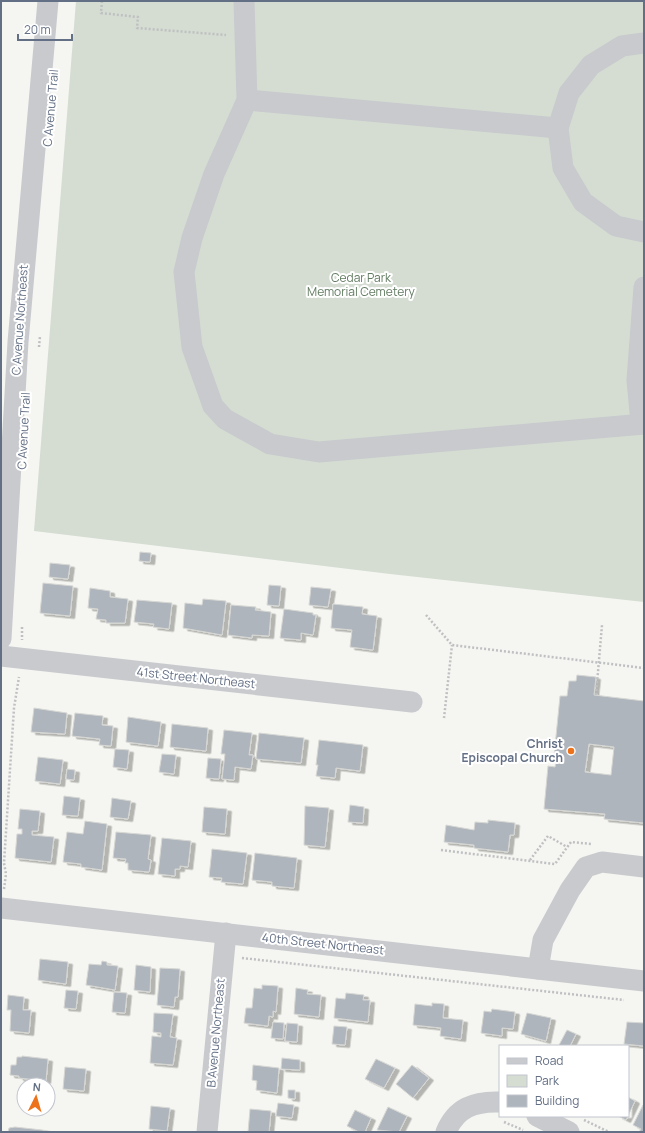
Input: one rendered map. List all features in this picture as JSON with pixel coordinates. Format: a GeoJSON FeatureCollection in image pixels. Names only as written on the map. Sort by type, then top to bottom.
{"type":"FeatureCollection","features":[{"type":"Feature","properties":{"kind":"street","name":"C Avenue Northeast"},"geometry":{"type":"LineString","coordinates":[[1,639],[9,341],[48,1]]}},
{"type":"Feature","properties":{"kind":"street"},"geometry":{"type":"LineString","coordinates":[[244,1],[247,100],[214,174],[192,238],[184,272],[192,347],[213,406],[225,419],[270,444],[319,452],[642,424],[637,380],[644,287]]}},
{"type":"Feature","properties":{"kind":"street"},"geometry":{"type":"LineString","coordinates":[[644,43],[622,46],[591,65],[569,93],[558,128],[562,168],[583,202],[616,226],[644,232]]}},
{"type":"Feature","properties":{"kind":"street"},"geometry":{"type":"LineString","coordinates":[[247,100],[558,128]]}},
{"type":"Feature","properties":{"kind":"street","name":"41st Street Northeast"},"geometry":{"type":"LineString","coordinates":[[1,656],[412,702]]}},
{"type":"Feature","properties":{"kind":"street"},"geometry":{"type":"LineString","coordinates":[[538,969],[543,940],[570,890],[586,866],[602,862],[644,866]]}},
{"type":"Feature","properties":{"kind":"street","name":"40th Street Northeast"},"geometry":{"type":"LineString","coordinates":[[2,900],[226,933],[644,981]]}},
{"type":"Feature","properties":{"kind":"street","name":"B Avenue Northeast"},"geometry":{"type":"LineString","coordinates":[[207,1132],[226,933]]}},
{"type":"Feature","properties":{"kind":"street"},"geometry":{"type":"LineString","coordinates":[[446,1132],[452,1119],[470,1106],[497,1108]]}},
{"type":"Feature","properties":{"kind":"street"},"geometry":{"type":"LineString","coordinates":[[541,1117],[576,1126]]}},
{"type":"Feature","properties":{"kind":"path"},"geometry":{"type":"LineString","coordinates":[[102,1],[101,13],[138,17],[137,28],[228,35]]}},
{"type":"Feature","properties":{"kind":"path"},"geometry":{"type":"LineString","coordinates":[[38,353],[40,333]]}},
{"type":"Feature","properties":{"kind":"path"},"geometry":{"type":"LineString","coordinates":[[426,615],[452,645],[644,668]]}},
{"type":"Feature","properties":{"kind":"path"},"geometry":{"type":"LineString","coordinates":[[21,623],[23,630],[22,642]]}},
{"type":"Feature","properties":{"kind":"path"},"geometry":{"type":"LineString","coordinates":[[596,694],[602,625]]}},
{"type":"Feature","properties":{"kind":"path"},"geometry":{"type":"LineString","coordinates":[[444,718],[452,645]]}},
{"type":"Feature","properties":{"kind":"path"},"geometry":{"type":"LineString","coordinates":[[2,900],[6,874],[4,863],[14,716],[20,674]]}},
{"type":"Feature","properties":{"kind":"path"},"geometry":{"type":"LineString","coordinates":[[530,861],[548,836],[567,848]]}},
{"type":"Feature","properties":{"kind":"path"},"geometry":{"type":"LineString","coordinates":[[441,850],[555,864],[571,842],[593,844]]}},
{"type":"Feature","properties":{"kind":"path"},"geometry":{"type":"LineString","coordinates":[[241,958],[622,1000],[628,999]]}},
{"type":"Feature","properties":{"kind":"path"},"geometry":{"type":"LineString","coordinates":[[508,1117],[527,1132]]}},
{"type":"Feature","properties":{"kind":"path"},"geometry":{"type":"LineString","coordinates":[[576,1126],[609,1132]]}},
{"type":"Feature","properties":{"kind":"green space","name":"Cedar Park Memorial Cemetery"},"geometry":{"type":"Polygon","coordinates":[[[76,1],[644,1],[644,602],[390,574],[34,531],[76,1]]]}},
{"type":"Feature","properties":{"kind":"building"},"geometry":{"type":"Polygon","coordinates":[[[140,552],[151,553],[150,562],[139,561],[140,552]]]}},
{"type":"Feature","properties":{"kind":"building"},"geometry":{"type":"Polygon","coordinates":[[[50,563],[70,565],[68,579],[49,577],[50,563]]]}},
{"type":"Feature","properties":{"kind":"building"},"geometry":{"type":"Polygon","coordinates":[[[43,583],[73,586],[70,616],[40,613],[43,583]]]}},
{"type":"Feature","properties":{"kind":"building"},"geometry":{"type":"Polygon","coordinates":[[[269,585],[281,586],[279,606],[267,605],[269,585]]]}},
{"type":"Feature","properties":{"kind":"building"},"geometry":{"type":"Polygon","coordinates":[[[311,587],[331,589],[328,607],[309,605],[311,587]]]}},
{"type":"Feature","properties":{"kind":"building"},"geometry":{"type":"Polygon","coordinates":[[[90,588],[110,591],[110,597],[128,599],[125,623],[106,623],[106,620],[96,619],[98,609],[88,608],[90,588]]]}},
{"type":"Feature","properties":{"kind":"building"},"geometry":{"type":"Polygon","coordinates":[[[203,599],[226,601],[222,635],[183,628],[185,603],[202,605],[203,599]]]}},
{"type":"Feature","properties":{"kind":"building"},"geometry":{"type":"Polygon","coordinates":[[[137,600],[172,603],[169,629],[153,627],[154,624],[134,622],[137,600]]]}},
{"type":"Feature","properties":{"kind":"building"},"geometry":{"type":"Polygon","coordinates":[[[333,604],[363,607],[362,614],[377,616],[373,650],[350,647],[352,630],[331,628],[333,604]]]}},
{"type":"Feature","properties":{"kind":"building"},"geometry":{"type":"Polygon","coordinates":[[[231,605],[256,607],[255,610],[271,612],[269,636],[252,635],[252,638],[228,635],[231,605]]]}},
{"type":"Feature","properties":{"kind":"building"},"geometry":{"type":"Polygon","coordinates":[[[284,609],[313,613],[313,615],[316,615],[313,635],[301,633],[301,640],[280,638],[284,609]]]}},
{"type":"Feature","properties":{"kind":"building","name":"Christ Episcopal Church"},"geometry":{"type":"Polygon","coordinates":[[[577,675],[596,677],[594,695],[644,701],[644,823],[604,819],[605,814],[544,809],[548,766],[555,767],[557,756],[554,756],[560,696],[567,696],[569,681],[576,681],[577,675]],[[589,744],[585,772],[611,775],[614,747],[589,744]]]}},
{"type":"Feature","properties":{"kind":"building"},"geometry":{"type":"Polygon","coordinates":[[[34,708],[67,713],[65,734],[31,732],[34,708]]]}},
{"type":"Feature","properties":{"kind":"building"},"geometry":{"type":"Polygon","coordinates":[[[75,713],[103,716],[102,725],[113,726],[111,746],[99,745],[100,739],[72,736],[75,713]]]}},
{"type":"Feature","properties":{"kind":"building"},"geometry":{"type":"Polygon","coordinates":[[[128,717],[161,722],[158,746],[126,742],[128,717]]]}},
{"type":"Feature","properties":{"kind":"building"},"geometry":{"type":"Polygon","coordinates":[[[172,724],[208,728],[206,751],[170,747],[172,724]]]}},
{"type":"Feature","properties":{"kind":"building"},"geometry":{"type":"Polygon","coordinates":[[[224,730],[252,733],[249,755],[253,755],[251,769],[235,767],[234,780],[222,779],[225,754],[221,754],[224,730]]]}},
{"type":"Feature","properties":{"kind":"building"},"geometry":{"type":"Polygon","coordinates":[[[259,733],[304,738],[301,763],[256,759],[259,733]]]}},
{"type":"Feature","properties":{"kind":"building"},"geometry":{"type":"Polygon","coordinates":[[[319,740],[363,745],[360,771],[336,768],[335,778],[316,776],[319,740]]]}},
{"type":"Feature","properties":{"kind":"building"},"geometry":{"type":"Polygon","coordinates":[[[115,749],[129,750],[127,769],[113,767],[115,749]]]}},
{"type":"Feature","properties":{"kind":"building"},"geometry":{"type":"Polygon","coordinates":[[[162,754],[176,755],[174,774],[159,772],[162,754]]]}},
{"type":"Feature","properties":{"kind":"building"},"geometry":{"type":"Polygon","coordinates":[[[38,757],[63,760],[60,784],[35,781],[38,757]]]}},
{"type":"Feature","properties":{"kind":"building"},"geometry":{"type":"Polygon","coordinates":[[[208,758],[221,759],[219,779],[206,778],[208,758]]]}},
{"type":"Feature","properties":{"kind":"building"},"geometry":{"type":"Polygon","coordinates":[[[67,769],[75,770],[74,780],[66,779],[67,769]]]}},
{"type":"Feature","properties":{"kind":"building"},"geometry":{"type":"Polygon","coordinates":[[[64,796],[80,798],[78,816],[62,815],[64,796]]]}},
{"type":"Feature","properties":{"kind":"building"},"geometry":{"type":"Polygon","coordinates":[[[112,798],[131,801],[128,819],[110,817],[112,798]]]}},
{"type":"Feature","properties":{"kind":"building"},"geometry":{"type":"Polygon","coordinates":[[[350,805],[364,807],[363,823],[348,822],[350,805]]]}},
{"type":"Feature","properties":{"kind":"building"},"geometry":{"type":"Polygon","coordinates":[[[305,806],[329,808],[325,847],[304,845],[305,806]]]}},
{"type":"Feature","properties":{"kind":"building"},"geometry":{"type":"Polygon","coordinates":[[[204,807],[227,809],[225,834],[202,832],[204,807]]]}},
{"type":"Feature","properties":{"kind":"building"},"geometry":{"type":"Polygon","coordinates":[[[20,809],[40,811],[38,831],[32,831],[32,835],[54,837],[51,862],[15,858],[17,834],[22,834],[22,829],[18,829],[20,809]]]}},
{"type":"Feature","properties":{"kind":"building"},"geometry":{"type":"Polygon","coordinates":[[[488,820],[515,823],[514,835],[510,835],[508,852],[474,848],[474,845],[444,842],[446,825],[474,830],[475,822],[488,823],[488,820]]]}},
{"type":"Feature","properties":{"kind":"building"},"geometry":{"type":"Polygon","coordinates":[[[85,821],[107,824],[102,870],[81,867],[81,864],[63,862],[67,832],[83,834],[85,821]]]}},
{"type":"Feature","properties":{"kind":"building"},"geometry":{"type":"Polygon","coordinates":[[[116,832],[151,835],[148,859],[151,860],[149,872],[128,870],[128,863],[125,863],[126,859],[113,858],[116,832]]]}},
{"type":"Feature","properties":{"kind":"building"},"geometry":{"type":"Polygon","coordinates":[[[162,838],[191,841],[188,867],[180,866],[180,869],[175,869],[175,876],[158,874],[162,838]]]}},
{"type":"Feature","properties":{"kind":"building"},"geometry":{"type":"Polygon","coordinates":[[[212,849],[247,853],[243,884],[221,882],[222,878],[209,877],[212,849]]]}},
{"type":"Feature","properties":{"kind":"building"},"geometry":{"type":"Polygon","coordinates":[[[255,853],[297,858],[294,888],[272,886],[272,882],[252,880],[255,853]]]}},
{"type":"Feature","properties":{"kind":"building"},"geometry":{"type":"Polygon","coordinates":[[[40,959],[68,962],[66,984],[38,980],[40,959]]]}},
{"type":"Feature","properties":{"kind":"building"},"geometry":{"type":"Polygon","coordinates":[[[102,961],[107,962],[107,965],[118,966],[115,990],[86,985],[89,964],[101,965],[102,961]]]}},
{"type":"Feature","properties":{"kind":"building"},"geometry":{"type":"Polygon","coordinates":[[[136,965],[151,967],[150,992],[134,990],[136,965]]]}},
{"type":"Feature","properties":{"kind":"building"},"geometry":{"type":"Polygon","coordinates":[[[160,968],[180,969],[178,997],[175,997],[174,1007],[157,1005],[160,968]]]}},
{"type":"Feature","properties":{"kind":"building"},"geometry":{"type":"Polygon","coordinates":[[[262,985],[278,986],[276,1012],[273,1011],[273,1017],[269,1016],[268,1026],[244,1023],[246,1008],[252,1008],[254,988],[262,989],[262,985]]]}},
{"type":"Feature","properties":{"kind":"building"},"geometry":{"type":"Polygon","coordinates":[[[296,988],[308,990],[307,994],[321,995],[319,1017],[294,1014],[296,988]]]}},
{"type":"Feature","properties":{"kind":"building"},"geometry":{"type":"Polygon","coordinates":[[[66,990],[78,991],[76,1009],[64,1008],[66,990]]]}},
{"type":"Feature","properties":{"kind":"building"},"geometry":{"type":"Polygon","coordinates":[[[114,992],[127,993],[125,1013],[112,1012],[114,992]]]}},
{"type":"Feature","properties":{"kind":"building"},"geometry":{"type":"Polygon","coordinates":[[[346,993],[364,995],[363,1000],[370,1000],[368,1022],[334,1018],[336,998],[345,999],[346,993]]]}},
{"type":"Feature","properties":{"kind":"building"},"geometry":{"type":"Polygon","coordinates":[[[8,995],[24,997],[23,1010],[31,1010],[29,1033],[10,1031],[11,1010],[7,1010],[8,995]]]}},
{"type":"Feature","properties":{"kind":"building"},"geometry":{"type":"Polygon","coordinates":[[[432,1003],[444,1004],[443,1018],[463,1020],[461,1039],[440,1036],[441,1028],[413,1025],[415,1004],[432,1006],[432,1003]]]}},
{"type":"Feature","properties":{"kind":"building"},"geometry":{"type":"Polygon","coordinates":[[[492,1009],[515,1012],[513,1029],[502,1028],[502,1036],[481,1033],[484,1011],[491,1012],[492,1009]]]}},
{"type":"Feature","properties":{"kind":"building"},"geometry":{"type":"Polygon","coordinates":[[[154,1013],[173,1014],[170,1037],[177,1038],[173,1065],[150,1063],[152,1036],[161,1037],[161,1033],[153,1032],[154,1013]]]}},
{"type":"Feature","properties":{"kind":"building"},"geometry":{"type":"Polygon","coordinates":[[[527,1013],[551,1018],[546,1041],[521,1034],[527,1013]]]}},
{"type":"Feature","properties":{"kind":"building"},"geometry":{"type":"Polygon","coordinates":[[[273,1022],[284,1023],[283,1039],[271,1038],[273,1022]]]}},
{"type":"Feature","properties":{"kind":"building"},"geometry":{"type":"Polygon","coordinates":[[[627,1022],[644,1023],[644,1046],[624,1044],[627,1022]]]}},
{"type":"Feature","properties":{"kind":"building"},"geometry":{"type":"Polygon","coordinates":[[[287,1023],[298,1024],[297,1042],[285,1041],[287,1023]]]}},
{"type":"Feature","properties":{"kind":"building"},"geometry":{"type":"Polygon","coordinates":[[[334,1026],[347,1027],[345,1045],[332,1044],[334,1026]]]}},
{"type":"Feature","properties":{"kind":"building"},"geometry":{"type":"Polygon","coordinates":[[[567,1030],[576,1034],[570,1045],[559,1045],[567,1030]]]}},
{"type":"Feature","properties":{"kind":"building"},"geometry":{"type":"Polygon","coordinates":[[[17,1057],[48,1059],[46,1077],[19,1077],[10,1075],[11,1065],[16,1065],[17,1057]]]}},
{"type":"Feature","properties":{"kind":"building"},"geometry":{"type":"Polygon","coordinates":[[[282,1058],[300,1060],[300,1070],[281,1069],[282,1058]]]}},
{"type":"Feature","properties":{"kind":"building"},"geometry":{"type":"Polygon","coordinates":[[[376,1059],[395,1068],[384,1088],[365,1079],[376,1059]]]}},
{"type":"Feature","properties":{"kind":"building"},"geometry":{"type":"Polygon","coordinates":[[[253,1065],[279,1068],[277,1093],[256,1090],[257,1081],[252,1080],[253,1065]]]}},
{"type":"Feature","properties":{"kind":"building"},"geometry":{"type":"Polygon","coordinates":[[[412,1065],[429,1078],[413,1098],[396,1084],[412,1065]]]}},
{"type":"Feature","properties":{"kind":"building"},"geometry":{"type":"Polygon","coordinates":[[[65,1067],[86,1069],[84,1091],[63,1089],[65,1067]]]}},
{"type":"Feature","properties":{"kind":"building"},"geometry":{"type":"Polygon","coordinates":[[[288,1090],[295,1090],[295,1099],[288,1098],[288,1090]]]}},
{"type":"Feature","properties":{"kind":"building"},"geometry":{"type":"Polygon","coordinates":[[[629,1098],[635,1101],[629,1114],[629,1098]]]}},
{"type":"Feature","properties":{"kind":"building"},"geometry":{"type":"Polygon","coordinates":[[[278,1103],[294,1105],[292,1118],[276,1116],[278,1103]]]}},
{"type":"Feature","properties":{"kind":"building"},"geometry":{"type":"Polygon","coordinates":[[[643,1105],[644,1132],[639,1132],[641,1129],[633,1125],[643,1105]]]}},
{"type":"Feature","properties":{"kind":"building"},"geometry":{"type":"Polygon","coordinates":[[[151,1106],[170,1108],[167,1131],[149,1129],[151,1106]]]}},
{"type":"Feature","properties":{"kind":"building"},"geometry":{"type":"Polygon","coordinates":[[[388,1107],[407,1116],[399,1132],[377,1130],[388,1107]]]}},
{"type":"Feature","properties":{"kind":"building"},"geometry":{"type":"Polygon","coordinates":[[[250,1109],[271,1111],[269,1132],[248,1132],[250,1109]]]}},
{"type":"Feature","properties":{"kind":"building"},"geometry":{"type":"Polygon","coordinates":[[[355,1110],[371,1118],[365,1132],[359,1132],[347,1126],[355,1110]]]}},
{"type":"Feature","properties":{"kind":"building"},"geometry":{"type":"Polygon","coordinates":[[[620,1117],[628,1117],[626,1120],[620,1117]]]}},
{"type":"Feature","properties":{"kind":"building"},"geometry":{"type":"Polygon","coordinates":[[[15,1127],[54,1132],[8,1132],[9,1128],[15,1127]]]}},
{"type":"Feature","properties":{"kind":"place","name":"Christ Episcopal Church"},"geometry":{"type":"Point","coordinates":[571,751]}}]}
